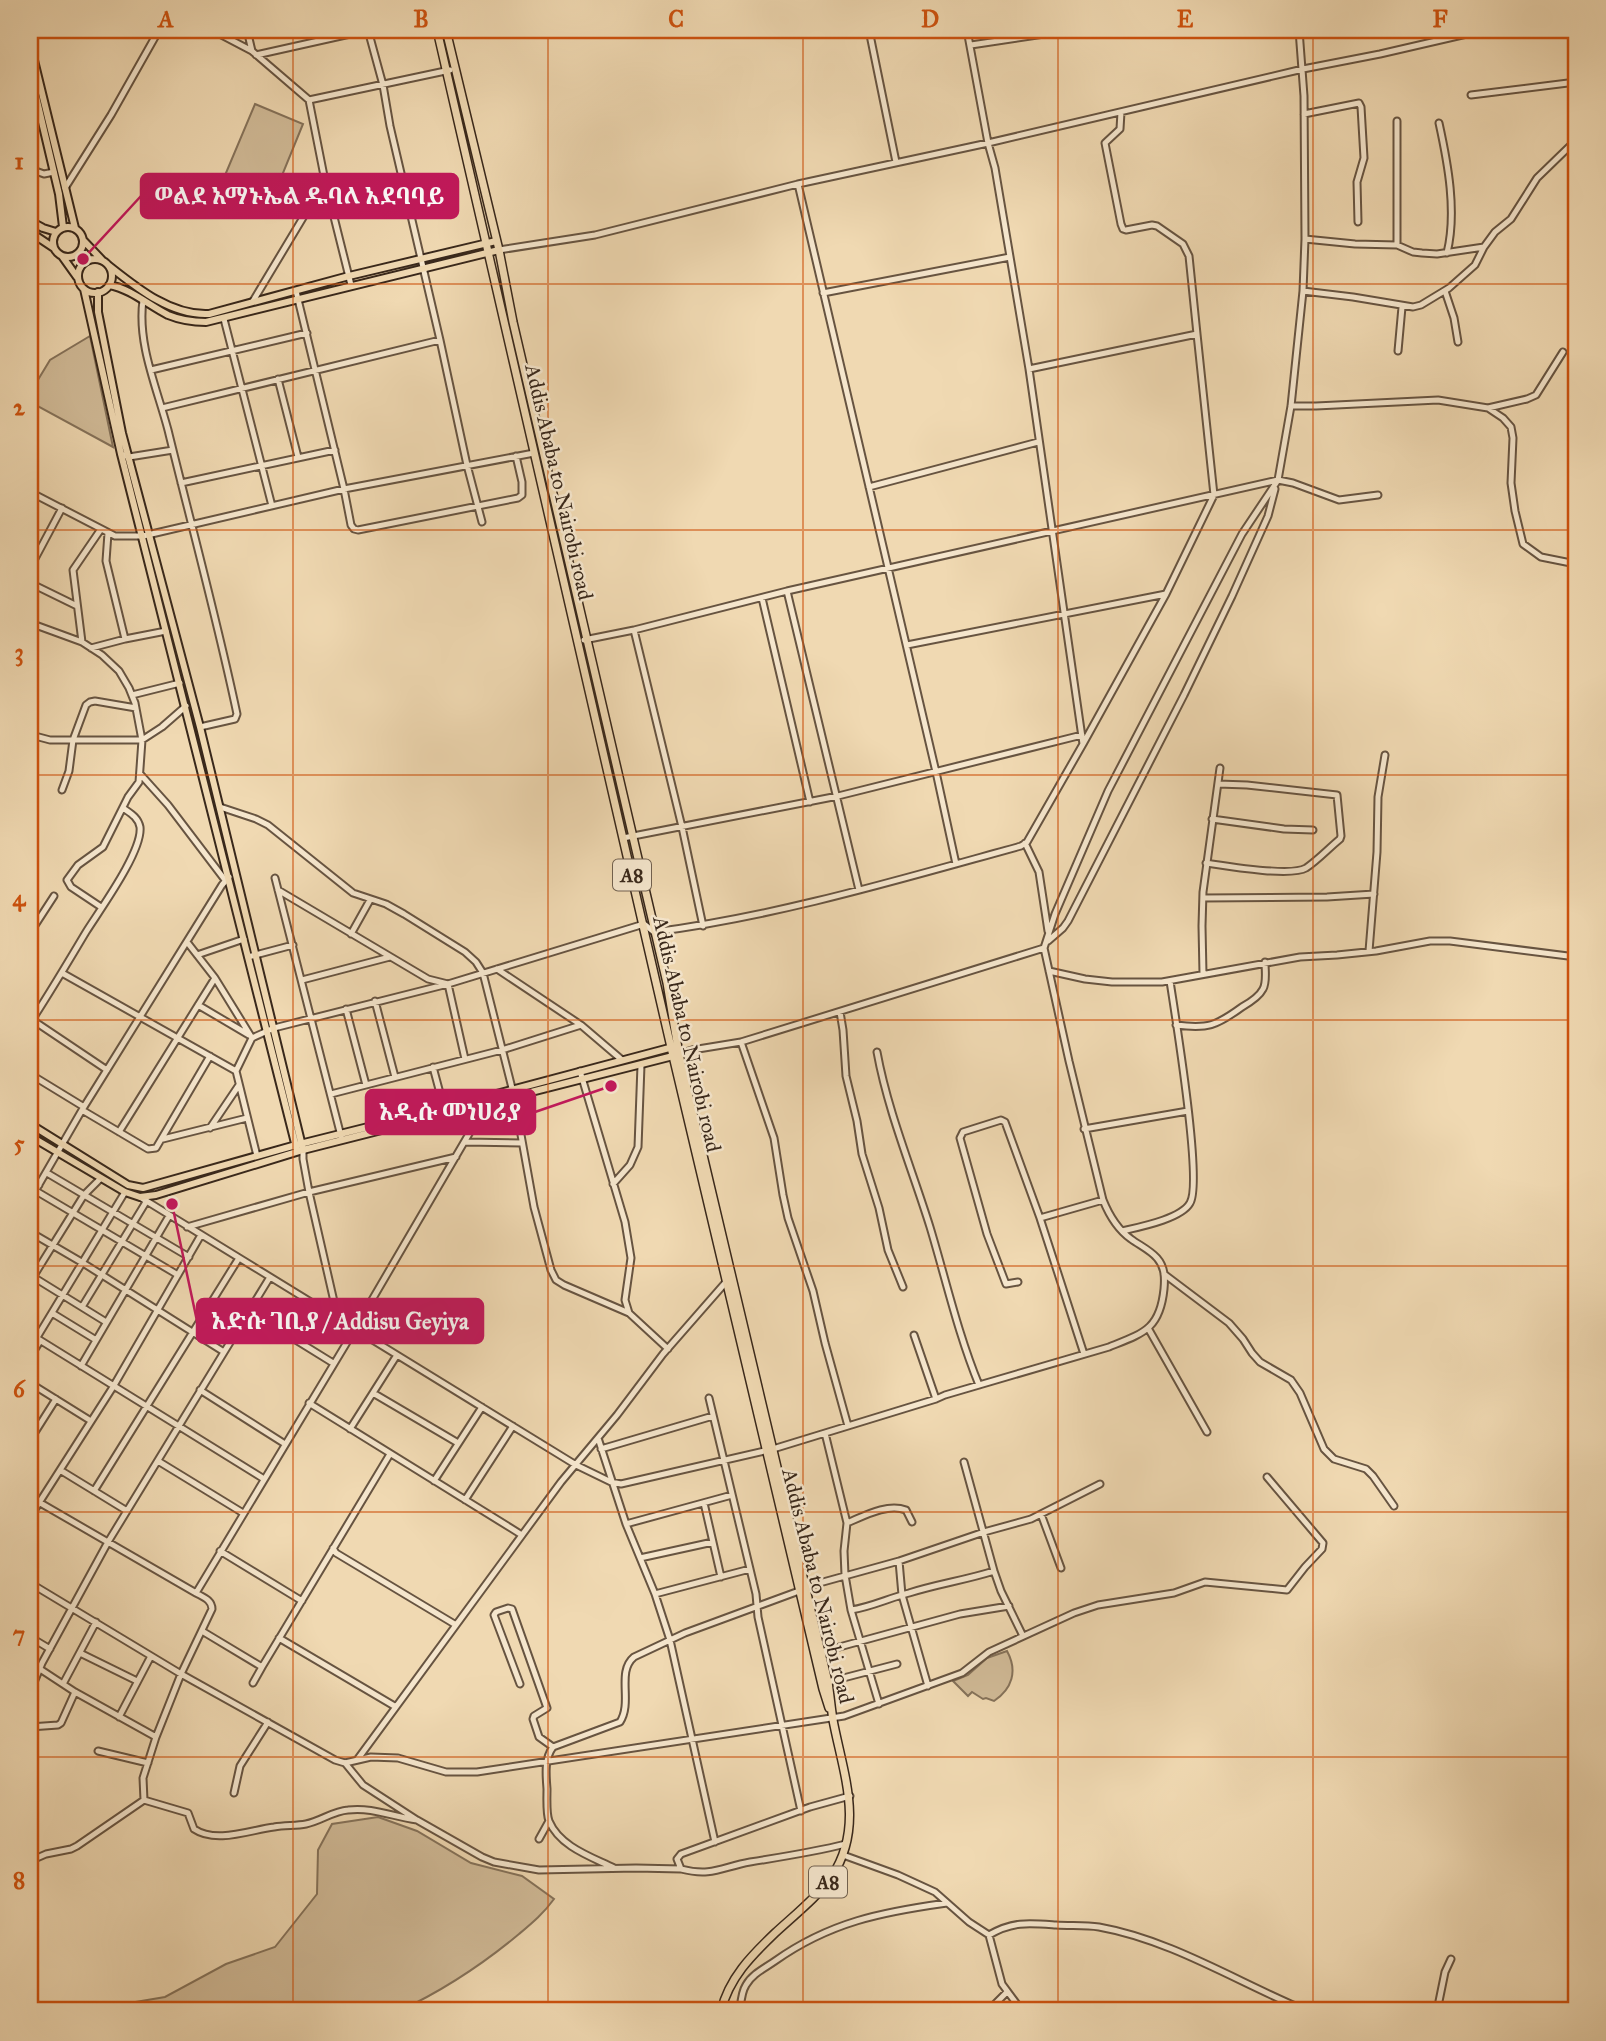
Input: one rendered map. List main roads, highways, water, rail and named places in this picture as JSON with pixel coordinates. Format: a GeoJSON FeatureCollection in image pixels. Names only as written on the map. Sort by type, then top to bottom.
{"type":"FeatureCollection","features":[{"type":"Feature","properties":{"kind":"highway","name":"Addis Ababa to Nairobi road"},"geometry":{"type":"LineString","coordinates":[[437,30],[451,70],[499,250],[513,322],[667,983],[675,1051],[726,1282],[770,1450]]}},
{"type":"Feature","properties":{"kind":"highway","name":"Addis Ababa to Nairobi road"},"geometry":{"type":"LineString","coordinates":[[446,30],[451,70],[486,243],[577,642],[770,1450],[822,1689],[833,1718]]}},
{"type":"Feature","properties":{"kind":"highway","name":"Addis Ababa to Nairobi road"},"geometry":{"type":"LineString","coordinates":[[721,2011],[728,1989],[750,1956],[831,1879],[846,1844],[850,1797],[828,1682],[802,1589]]}},
{"type":"Feature","properties":{"kind":"main road"},"geometry":{"type":"LineString","coordinates":[[30,44],[75,228],[82,234],[83,240],[79,252],[74,256],[62,256]]}},
{"type":"Feature","properties":{"kind":"main road"},"geometry":{"type":"LineString","coordinates":[[30,71],[54,172],[63,227]]}},
{"type":"Feature","properties":{"kind":"main road"},"geometry":{"type":"LineString","coordinates":[[32,222],[55,232]]}},
{"type":"Feature","properties":{"kind":"main road"},"geometry":{"type":"LineString","coordinates":[[54,249],[55,232],[63,227],[75,228]]}},
{"type":"Feature","properties":{"kind":"main road"},"geometry":{"type":"LineString","coordinates":[[30,231],[62,256],[84,289],[125,455],[200,727],[274,1028],[300,1147]]}},
{"type":"Feature","properties":{"kind":"main road"},"geometry":{"type":"LineString","coordinates":[[83,240],[127,280],[176,310],[196,315],[215,313],[253,301],[352,285],[499,250]]}},
{"type":"Feature","properties":{"kind":"main road"},"geometry":{"type":"LineString","coordinates":[[109,285],[120,287],[171,316],[206,322],[221,320],[349,276],[496,241]]}},
{"type":"Feature","properties":{"kind":"main road"},"geometry":{"type":"LineString","coordinates":[[78,278],[80,266],[90,259],[106,263]]}},
{"type":"Feature","properties":{"kind":"main road"},"geometry":{"type":"LineString","coordinates":[[84,289],[99,292],[109,285],[112,276],[106,263]]}},
{"type":"Feature","properties":{"kind":"main road"},"geometry":{"type":"LineString","coordinates":[[99,292],[98,312],[125,455]]}},
{"type":"Feature","properties":{"kind":"main road"},"geometry":{"type":"LineString","coordinates":[[215,313],[221,320]]}},
{"type":"Feature","properties":{"kind":"main road"},"geometry":{"type":"LineString","coordinates":[[147,536],[166,631],[227,878],[300,1147]]}},
{"type":"Feature","properties":{"kind":"main road"},"geometry":{"type":"LineString","coordinates":[[445,1111],[487,1103],[580,1071],[622,1060],[675,1051]]}},
{"type":"Feature","properties":{"kind":"main road"},"geometry":{"type":"LineString","coordinates":[[30,1124],[128,1185],[143,1188],[257,1156],[641,1065],[675,1051]]}},
{"type":"Feature","properties":{"kind":"main road"},"geometry":{"type":"LineString","coordinates":[[30,1136],[143,1200],[300,1147]]}},
{"type":"Feature","properties":{"kind":"place","name":"ወልደ አማኑኤል ዱባለ አደባባይ"},"geometry":{"type":"Point","coordinates":[83,259]}},
{"type":"Feature","properties":{"kind":"place","name":"አዲሱ መነሀሪያ"},"geometry":{"type":"Point","coordinates":[611,1086]}},
{"type":"Feature","properties":{"kind":"place","name":"አድሱ ገቢያ / Addisu Geyiya"},"geometry":{"type":"Point","coordinates":[172,1204]}}]}
